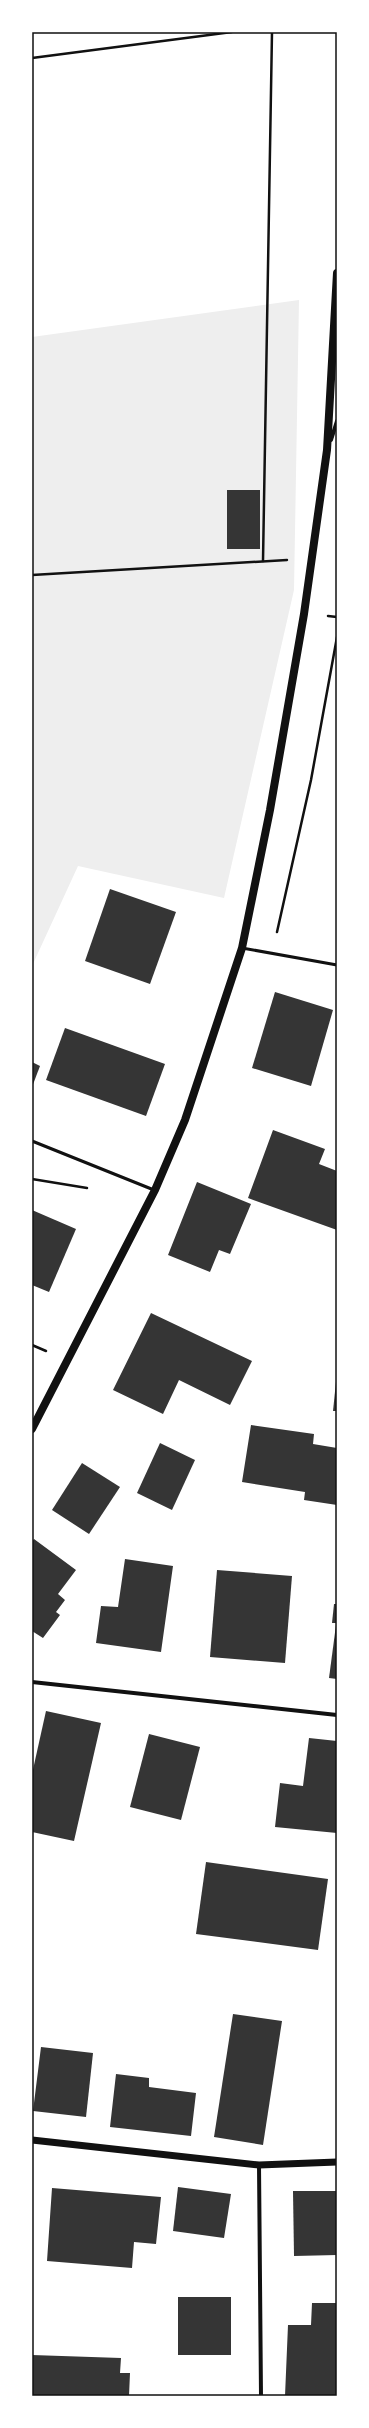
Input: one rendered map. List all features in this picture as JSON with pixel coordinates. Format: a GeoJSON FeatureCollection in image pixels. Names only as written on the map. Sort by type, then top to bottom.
{"type":"FeatureCollection","features":[{"type":"Feature","properties":{"kind":"main road"},"geometry":{"type":"LineString","coordinates":[[32,1429],[155,1190],[185,1120],[242,948],[271,802],[304,614],[327,450],[337,273]]}},
{"type":"Feature","properties":{"kind":"street"},"geometry":{"type":"LineString","coordinates":[[327,450],[337,421]]}},
{"type":"Feature","properties":{"kind":"street"},"geometry":{"type":"LineString","coordinates":[[32,1682],[337,1715]]}},
{"type":"Feature","properties":{"kind":"street"},"geometry":{"type":"LineString","coordinates":[[32,2140],[259,2165],[337,2162]]}},
{"type":"Feature","properties":{"kind":"street"},"geometry":{"type":"LineString","coordinates":[[259,2165],[261,2396]]}},
{"type":"Feature","properties":{"kind":"lane"},"geometry":{"type":"LineString","coordinates":[[242,948],[337,965]]}},
{"type":"Feature","properties":{"kind":"lane"},"geometry":{"type":"LineString","coordinates":[[32,1141],[155,1190]]}},
{"type":"Feature","properties":{"kind":"path"},"geometry":{"type":"LineString","coordinates":[[32,58],[232,32]]}},
{"type":"Feature","properties":{"kind":"path"},"geometry":{"type":"LineString","coordinates":[[263,561],[272,32]]}},
{"type":"Feature","properties":{"kind":"path"},"geometry":{"type":"LineString","coordinates":[[32,575],[311,559]]}},
{"type":"Feature","properties":{"kind":"path"},"geometry":{"type":"LineString","coordinates":[[272,954],[311,780],[337,637]]}},
{"type":"Feature","properties":{"kind":"path"},"geometry":{"type":"LineString","coordinates":[[32,1180],[88,1188]]}},
{"type":"Feature","properties":{"kind":"shaded area"},"geometry":{"type":"Polygon","coordinates":[[[299,300],[294,590],[224,898],[78,866],[32,966],[32,337],[299,300]]]}},
{"type":"Feature","properties":{"kind":"building"},"geometry":{"type":"Polygon","coordinates":[[[227,490],[260,490],[260,549],[227,549],[227,490]]]}},
{"type":"Feature","properties":{"kind":"building"},"geometry":{"type":"Polygon","coordinates":[[[110,889],[176,912],[150,984],[85,961],[110,889]]]}},
{"type":"Feature","properties":{"kind":"building"},"geometry":{"type":"Polygon","coordinates":[[[275,992],[333,1010],[311,1086],[252,1068],[275,992]]]}},
{"type":"Feature","properties":{"kind":"building"},"geometry":{"type":"Polygon","coordinates":[[[65,1028],[165,1064],[146,1116],[46,1080],[65,1028]]]}},
{"type":"Feature","properties":{"kind":"building"},"geometry":{"type":"Polygon","coordinates":[[[32,1062],[40,1066],[32,1087],[32,1062]]]}},
{"type":"Feature","properties":{"kind":"building"},"geometry":{"type":"Polygon","coordinates":[[[273,1130],[325,1149],[319,1164],[337,1171],[337,1230],[248,1198],[273,1130]]]}},
{"type":"Feature","properties":{"kind":"building"},"geometry":{"type":"Polygon","coordinates":[[[197,1182],[251,1204],[230,1254],[219,1250],[210,1272],[168,1255],[197,1182]]]}},
{"type":"Feature","properties":{"kind":"building"},"geometry":{"type":"Polygon","coordinates":[[[32,1210],[76,1229],[49,1292],[32,1285],[32,1210]]]}},
{"type":"Feature","properties":{"kind":"building"},"geometry":{"type":"Polygon","coordinates":[[[151,1313],[252,1361],[230,1405],[179,1380],[163,1414],[113,1390],[151,1313]]]}},
{"type":"Feature","properties":{"kind":"building"},"geometry":{"type":"Polygon","coordinates":[[[336,1382],[337,1411],[333,1411],[336,1382]]]}},
{"type":"Feature","properties":{"kind":"building"},"geometry":{"type":"Polygon","coordinates":[[[251,1425],[314,1434],[313,1444],[337,1448],[337,1505],[304,1500],[305,1492],[242,1482],[251,1425]]]}},
{"type":"Feature","properties":{"kind":"building"},"geometry":{"type":"Polygon","coordinates":[[[160,1443],[195,1460],[172,1510],[137,1493],[160,1443]]]}},
{"type":"Feature","properties":{"kind":"building"},"geometry":{"type":"Polygon","coordinates":[[[82,1463],[120,1487],[89,1534],[52,1510],[82,1463]]]}},
{"type":"Feature","properties":{"kind":"building"},"geometry":{"type":"Polygon","coordinates":[[[34,1539],[76,1570],[58,1594],[65,1600],[56,1612],[60,1615],[43,1638],[32,1631],[32,1542],[34,1539]]]}},
{"type":"Feature","properties":{"kind":"building"},"geometry":{"type":"Polygon","coordinates":[[[125,1559],[173,1566],[161,1652],[96,1643],[101,1606],[118,1607],[125,1559]]]}},
{"type":"Feature","properties":{"kind":"building"},"geometry":{"type":"Polygon","coordinates":[[[217,1570],[292,1576],[285,1663],[210,1657],[217,1570]]]}},
{"type":"Feature","properties":{"kind":"building"},"geometry":{"type":"Polygon","coordinates":[[[334,1604],[337,1604],[337,1623],[332,1623],[334,1604]]]}},
{"type":"Feature","properties":{"kind":"building"},"geometry":{"type":"Polygon","coordinates":[[[337,1625],[337,1679],[329,1678],[337,1625]]]}},
{"type":"Feature","properties":{"kind":"building"},"geometry":{"type":"Polygon","coordinates":[[[46,1711],[101,1723],[74,1841],[32,1832],[32,1774],[46,1711]]]}},
{"type":"Feature","properties":{"kind":"building"},"geometry":{"type":"Polygon","coordinates":[[[149,1734],[200,1747],[181,1820],[130,1807],[149,1734]]]}},
{"type":"Feature","properties":{"kind":"building"},"geometry":{"type":"Polygon","coordinates":[[[309,1738],[337,1741],[337,1833],[275,1827],[280,1783],[303,1786],[309,1738]]]}},
{"type":"Feature","properties":{"kind":"building"},"geometry":{"type":"Polygon","coordinates":[[[206,1862],[328,1879],[318,1950],[196,1934],[206,1862]]]}},
{"type":"Feature","properties":{"kind":"building"},"geometry":{"type":"Polygon","coordinates":[[[233,2014],[282,2021],[263,2145],[214,2137],[233,2014]]]}},
{"type":"Feature","properties":{"kind":"building"},"geometry":{"type":"Polygon","coordinates":[[[41,2047],[93,2053],[86,2117],[33,2111],[41,2047]]]}},
{"type":"Feature","properties":{"kind":"building"},"geometry":{"type":"Polygon","coordinates":[[[116,2074],[149,2078],[149,2087],[196,2093],[191,2136],[110,2127],[116,2074]]]}},
{"type":"Feature","properties":{"kind":"building"},"geometry":{"type":"Polygon","coordinates":[[[178,2187],[231,2194],[224,2238],[173,2231],[178,2187]]]}},
{"type":"Feature","properties":{"kind":"building"},"geometry":{"type":"Polygon","coordinates":[[[52,2188],[161,2197],[156,2244],[134,2242],[132,2268],[47,2261],[52,2188]]]}},
{"type":"Feature","properties":{"kind":"building"},"geometry":{"type":"Polygon","coordinates":[[[293,2191],[337,2191],[337,2255],[294,2256],[293,2191]]]}},
{"type":"Feature","properties":{"kind":"building"},"geometry":{"type":"Polygon","coordinates":[[[178,2297],[231,2297],[231,2355],[178,2355],[178,2297]]]}},
{"type":"Feature","properties":{"kind":"building"},"geometry":{"type":"Polygon","coordinates":[[[312,2303],[337,2303],[337,2396],[285,2396],[288,2325],[311,2325],[312,2303]]]}},
{"type":"Feature","properties":{"kind":"building"},"geometry":{"type":"Polygon","coordinates":[[[32,2355],[121,2358],[120,2373],[130,2373],[129,2396],[32,2396],[32,2355]]]}}]}
